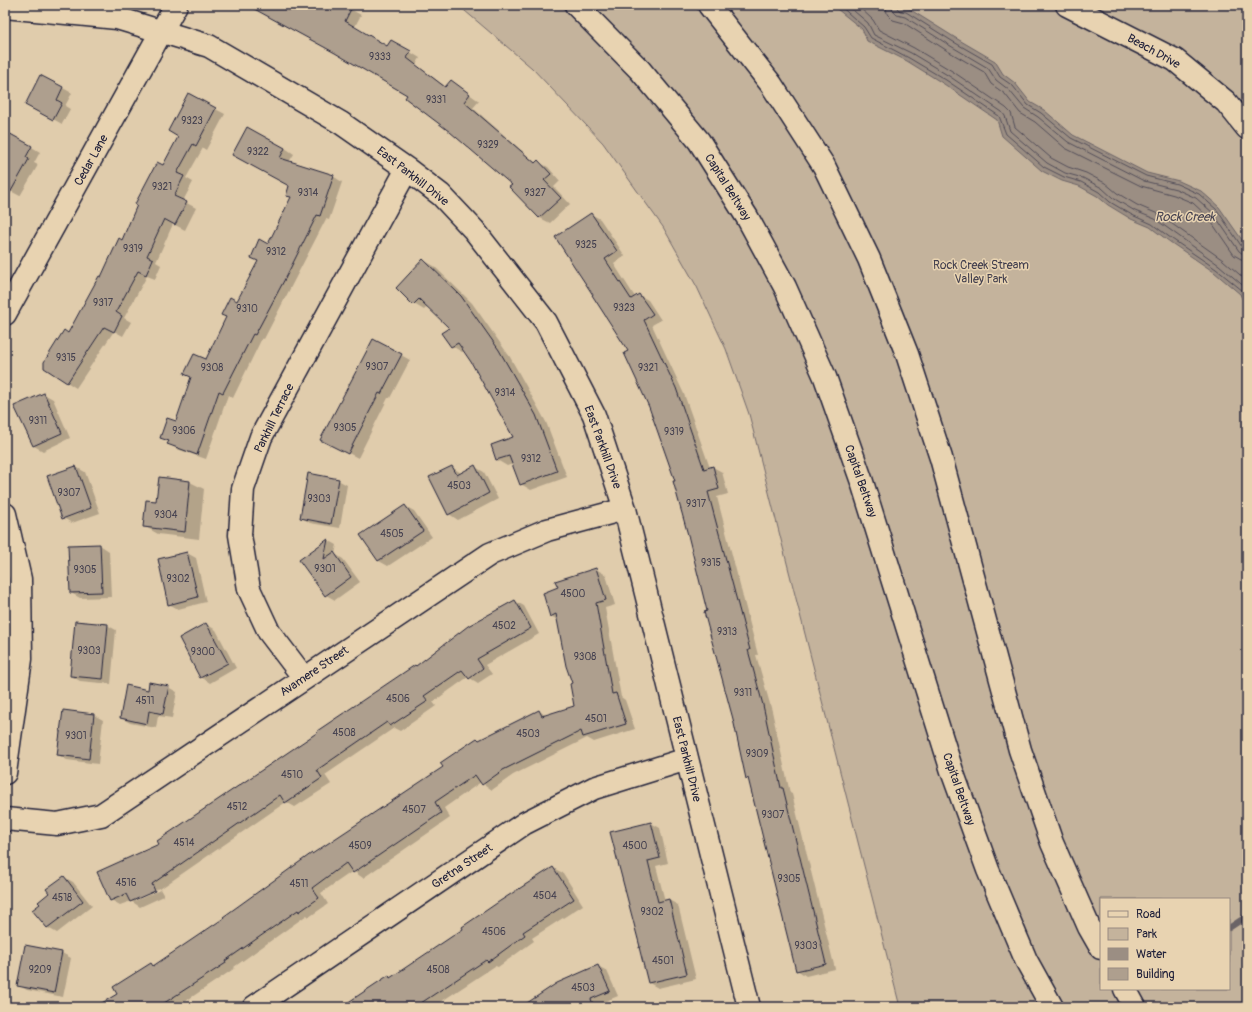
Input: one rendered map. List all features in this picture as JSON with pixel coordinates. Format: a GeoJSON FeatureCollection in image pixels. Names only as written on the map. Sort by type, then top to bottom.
{"type":"FeatureCollection","features":[{"type":"Feature","properties":{"kind":"main road","name":"Cedar Lane"},"geometry":{"type":"LineString","coordinates":[[5,314],[176,5]]}},
{"type":"Feature","properties":{"kind":"main road","name":"Capital Beltway"},"geometry":{"type":"LineString","coordinates":[[576,5],[640,70],[699,141],[747,217],[785,287],[824,377],[862,482],[952,771],[988,870],[1026,960],[1052,1007]]}},
{"type":"Feature","properties":{"kind":"main road"},"geometry":{"type":"LineString","coordinates":[[709,5],[771,84],[824,166],[869,258],[907,354],[941,458],[1020,750],[1052,843],[1100,946]]}},
{"type":"Feature","properties":{"kind":"main road","name":"Beach Drive"},"geometry":{"type":"LineString","coordinates":[[1067,5],[1175,60],[1226,102],[1247,128]]}},
{"type":"Feature","properties":{"kind":"main road","name":"East Parkhill Drive"},"geometry":{"type":"LineString","coordinates":[[5,7],[117,18],[209,46],[341,122],[442,195],[474,230],[546,322],[594,415],[625,509],[749,1007]]}},
{"type":"Feature","properties":{"kind":"main road","name":"Parkhill Terrace"},"geometry":{"type":"LineString","coordinates":[[304,678],[269,632],[248,589],[240,535],[243,489],[262,437],[407,169]]}},
{"type":"Feature","properties":{"kind":"main road","name":"Avamere Street"},"geometry":{"type":"LineString","coordinates":[[5,819],[58,824],[101,815],[490,554],[546,530],[625,509]]}},
{"type":"Feature","properties":{"kind":"main road"},"geometry":{"type":"LineString","coordinates":[[5,514],[20,579],[21,659],[5,773]]}},
{"type":"Feature","properties":{"kind":"main road","name":"Gretna Street"},"geometry":{"type":"LineString","coordinates":[[254,1007],[525,824],[594,788],[687,759]]}},
{"type":"Feature","properties":{"kind":"main road"},"geometry":{"type":"LineString","coordinates":[[1126,990],[1135,1007]]}},
{"type":"Feature","properties":{"kind":"green space","name":"Rock Creek Stream Valley Park"},"geometry":{"type":"Polygon","coordinates":[[[458,5],[1247,5],[1247,1007],[900,1007],[749,414],[726,349],[697,287],[663,227],[603,143],[532,68],[458,5]]]}},
{"type":"Feature","properties":{"kind":"water","name":"Rock Creek"},"geometry":{"type":"Polygon","coordinates":[[[832,5],[899,5],[902,8],[906,7],[995,61],[1003,74],[1015,83],[1030,102],[1044,110],[1073,135],[1147,173],[1179,181],[1201,191],[1219,207],[1247,247],[1247,309],[1240,294],[1214,272],[1150,227],[1131,219],[1108,205],[1097,196],[1079,186],[1062,181],[1042,171],[1002,136],[997,120],[907,61],[867,41],[862,29],[832,5]]]}},
{"type":"Feature","properties":{"kind":"building"},"geometry":{"type":"Polygon","coordinates":[[[247,5],[353,5],[345,21],[387,46],[391,40],[411,51],[407,58],[445,87],[451,80],[470,94],[464,102],[535,163],[538,160],[551,174],[544,180],[561,198],[539,218],[509,187],[512,185],[450,132],[405,98],[407,95],[335,53],[247,5]]]}},
{"type":"Feature","properties":{"kind":"building"},"geometry":{"type":"Polygon","coordinates":[[[40,75],[63,87],[57,100],[62,103],[53,120],[25,105],[40,75]]]}},
{"type":"Feature","properties":{"kind":"building"},"geometry":{"type":"Polygon","coordinates":[[[188,93],[216,108],[196,146],[193,144],[177,173],[184,176],[174,196],[187,202],[175,225],[164,219],[147,256],[153,259],[146,275],[138,271],[116,312],[122,316],[114,332],[104,327],[67,383],[44,368],[44,362],[64,330],[68,333],[99,276],[101,277],[119,238],[122,240],[137,205],[135,204],[157,162],[163,165],[178,137],[168,131],[188,93]]]}},
{"type":"Feature","properties":{"kind":"building"},"geometry":{"type":"Polygon","coordinates":[[[247,127],[285,148],[280,158],[334,175],[320,216],[317,215],[287,275],[255,335],[253,334],[223,393],[219,391],[197,455],[167,444],[169,441],[160,438],[167,418],[176,421],[191,377],[184,374],[194,354],[206,359],[226,317],[221,315],[230,297],[237,301],[258,261],[251,258],[259,239],[268,244],[291,197],[286,196],[289,186],[232,155],[247,127]]]}},
{"type":"Feature","properties":{"kind":"building"},"geometry":{"type":"Polygon","coordinates":[[[5,131],[32,146],[26,157],[29,159],[5,202],[5,131]]]}},
{"type":"Feature","properties":{"kind":"building"},"geometry":{"type":"Polygon","coordinates":[[[591,213],[617,251],[605,259],[631,299],[639,294],[653,314],[644,320],[676,388],[704,469],[713,466],[719,489],[708,492],[750,650],[748,650],[763,705],[781,788],[783,788],[826,964],[796,971],[748,778],[746,779],[733,719],[704,612],[707,611],[673,481],[675,481],[649,407],[624,353],[628,351],[555,237],[591,213]]]}},
{"type":"Feature","properties":{"kind":"building"},"geometry":{"type":"Polygon","coordinates":[[[423,259],[461,296],[499,350],[536,415],[557,471],[520,485],[509,456],[496,460],[491,445],[513,437],[471,362],[458,343],[451,347],[441,333],[449,328],[419,299],[413,305],[396,288],[423,259]]]}},
{"type":"Feature","properties":{"kind":"building"},"geometry":{"type":"Polygon","coordinates":[[[373,339],[402,354],[381,394],[379,393],[348,454],[320,440],[373,339]]]}},
{"type":"Feature","properties":{"kind":"building"},"geometry":{"type":"Polygon","coordinates":[[[44,393],[62,433],[33,446],[14,406],[44,393]]]}},
{"type":"Feature","properties":{"kind":"building"},"geometry":{"type":"Polygon","coordinates":[[[475,465],[489,493],[448,515],[429,477],[452,466],[457,475],[475,465]]]}},
{"type":"Feature","properties":{"kind":"building"},"geometry":{"type":"Polygon","coordinates":[[[76,466],[91,508],[62,519],[47,476],[76,466]]]}},
{"type":"Feature","properties":{"kind":"building"},"geometry":{"type":"Polygon","coordinates":[[[308,473],[339,479],[331,524],[300,518],[308,473]]]}},
{"type":"Feature","properties":{"kind":"building"},"geometry":{"type":"Polygon","coordinates":[[[159,477],[190,481],[185,532],[143,527],[146,500],[156,501],[159,477]]]}},
{"type":"Feature","properties":{"kind":"building"},"geometry":{"type":"Polygon","coordinates":[[[405,505],[423,531],[378,561],[360,535],[405,505]]]}},
{"type":"Feature","properties":{"kind":"building"},"geometry":{"type":"Polygon","coordinates":[[[328,539],[324,559],[334,552],[351,577],[325,596],[299,560],[328,539]]]}},
{"type":"Feature","properties":{"kind":"building"},"geometry":{"type":"Polygon","coordinates":[[[100,544],[102,592],[70,593],[68,545],[100,544]]]}},
{"type":"Feature","properties":{"kind":"building"},"geometry":{"type":"Polygon","coordinates":[[[187,552],[198,597],[168,605],[158,559],[187,552]]]}},
{"type":"Feature","properties":{"kind":"building"},"geometry":{"type":"Polygon","coordinates":[[[596,568],[606,600],[596,603],[612,694],[616,693],[626,724],[583,737],[581,731],[503,770],[482,785],[475,775],[435,802],[441,813],[353,873],[346,863],[312,888],[319,898],[299,912],[298,910],[225,961],[226,963],[158,1007],[95,1007],[117,994],[113,987],[151,963],[153,966],[224,918],[223,917],[312,853],[443,767],[440,763],[477,738],[479,740],[539,710],[542,716],[574,706],[570,684],[572,683],[566,666],[556,614],[550,617],[543,593],[558,587],[555,581],[596,568]]]}},
{"type":"Feature","properties":{"kind":"building"},"geometry":{"type":"Polygon","coordinates":[[[515,600],[531,628],[477,659],[483,668],[469,679],[462,670],[424,696],[428,701],[390,726],[387,722],[317,770],[322,778],[285,803],[280,795],[152,884],[155,891],[130,902],[126,894],[110,901],[97,872],[159,844],[157,841],[318,732],[317,731],[415,665],[416,666],[468,626],[515,600]]]}},
{"type":"Feature","properties":{"kind":"building"},"geometry":{"type":"Polygon","coordinates":[[[75,621],[108,624],[103,679],[70,676],[75,621]]]}},
{"type":"Feature","properties":{"kind":"building"},"geometry":{"type":"Polygon","coordinates":[[[206,623],[228,663],[200,678],[179,638],[206,623]]]}},
{"type":"Feature","properties":{"kind":"building"},"geometry":{"type":"Polygon","coordinates":[[[149,682],[169,686],[163,714],[149,711],[147,724],[120,718],[126,685],[148,690],[149,682]]]}},
{"type":"Feature","properties":{"kind":"building"},"geometry":{"type":"Polygon","coordinates":[[[63,710],[94,714],[89,759],[57,755],[63,710]]]}},
{"type":"Feature","properties":{"kind":"building"},"geometry":{"type":"Polygon","coordinates":[[[651,822],[660,858],[648,861],[658,902],[669,899],[687,974],[648,983],[610,832],[651,822]]]}},
{"type":"Feature","properties":{"kind":"building"},"geometry":{"type":"Polygon","coordinates":[[[553,867],[574,899],[523,932],[525,935],[488,962],[486,960],[415,1007],[341,1007],[389,975],[390,978],[463,929],[462,927],[500,901],[553,867]]]}},
{"type":"Feature","properties":{"kind":"building"},"geometry":{"type":"Polygon","coordinates":[[[64,876],[83,901],[47,928],[32,910],[40,904],[38,902],[49,893],[46,889],[64,876]]]}},
{"type":"Feature","properties":{"kind":"building"},"geometry":{"type":"Polygon","coordinates":[[[25,945],[62,952],[54,993],[17,986],[25,945]]]}},
{"type":"Feature","properties":{"kind":"building"},"geometry":{"type":"Polygon","coordinates":[[[598,965],[610,991],[591,999],[594,1007],[521,1007],[557,983],[598,965]]]}},
{"type":"Feature","properties":{"kind":"waterway"},"geometry":{"type":"LineString","coordinates":[[1230,927],[1247,916]]}}]}
